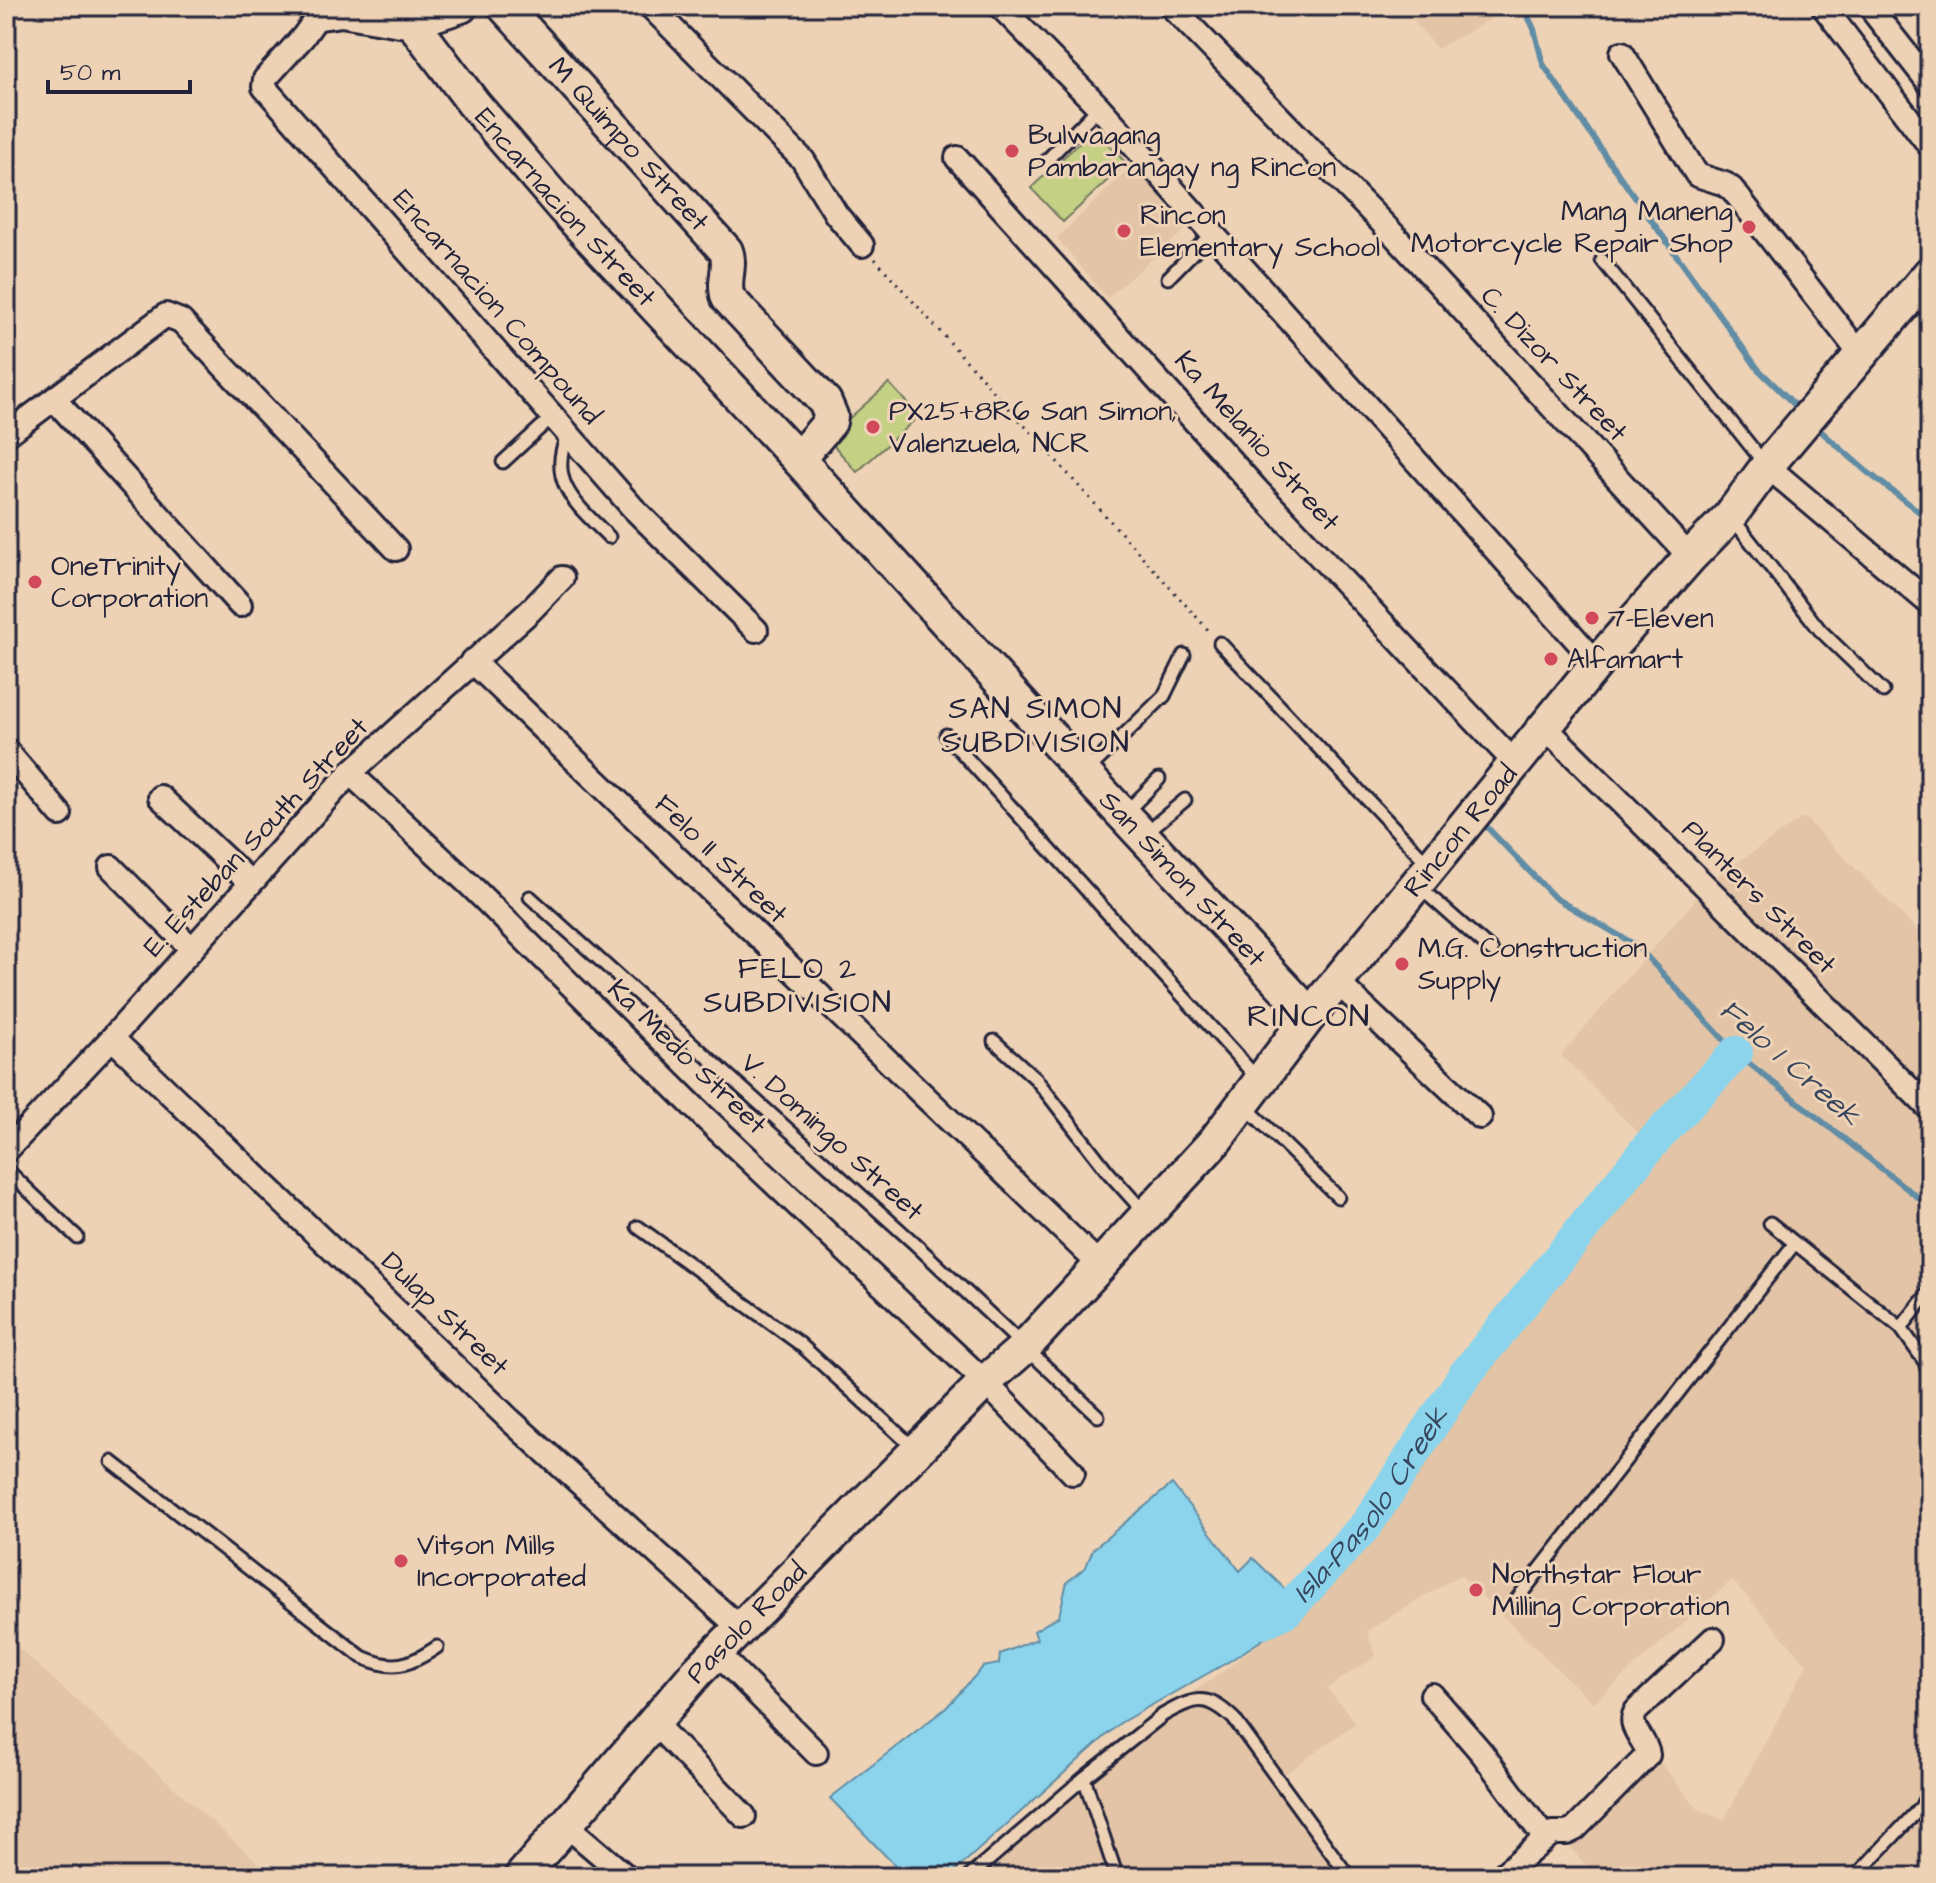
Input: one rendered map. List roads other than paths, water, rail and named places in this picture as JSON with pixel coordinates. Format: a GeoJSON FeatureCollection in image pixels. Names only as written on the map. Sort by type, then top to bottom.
{"type":"FeatureCollection","features":[{"type":"Feature","properties":{"kind":"street"},"geometry":{"type":"LineString","coordinates":[[318,10],[342,10],[412,22],[461,6]]}},
{"type":"Feature","properties":{"kind":"street","name":"M Quimpo Street"},"geometry":{"type":"LineString","coordinates":[[504,6],[726,251],[729,265],[728,298],[829,409],[830,422],[798,459]]}},
{"type":"Feature","properties":{"kind":"street"},"geometry":{"type":"LineString","coordinates":[[650,6],[803,160],[836,214],[862,245]]}},
{"type":"Feature","properties":{"kind":"street"},"geometry":{"type":"LineString","coordinates":[[1000,6],[1099,107],[1597,663]]}},
{"type":"Feature","properties":{"kind":"street","name":"C. Dizor Street"},"geometry":{"type":"LineString","coordinates":[[1171,6],[1394,235],[1690,557]]}},
{"type":"Feature","properties":{"kind":"street"},"geometry":{"type":"LineString","coordinates":[[1823,6],[1930,146]]}},
{"type":"Feature","properties":{"kind":"street"},"geometry":{"type":"LineString","coordinates":[[1872,6],[1930,84]]}},
{"type":"Feature","properties":{"kind":"street","name":"Encarnacion Compound"},"geometry":{"type":"LineString","coordinates":[[318,10],[303,37],[265,79],[264,87],[633,508],[756,630]]}},
{"type":"Feature","properties":{"kind":"street","name":"Encarnacion Street"},"geometry":{"type":"LineString","coordinates":[[412,22],[474,104],[563,208],[798,459]]}},
{"type":"Feature","properties":{"kind":"street"},"geometry":{"type":"LineString","coordinates":[[1622,53],[1697,175],[1732,189],[1861,355]]}},
{"type":"Feature","properties":{"kind":"street","name":"Ka Melanio Street"},"geometry":{"type":"LineString","coordinates":[[957,158],[1257,490],[1516,764]]}},
{"type":"Feature","properties":{"kind":"street","name":"Rincon Road"},"geometry":{"type":"LineString","coordinates":[[985,1382],[1025,1347],[1102,1267],[1215,1141],[1310,1015],[1597,663],[1730,516],[1767,466],[1930,273]]}},
{"type":"Feature","properties":{"kind":"street"},"geometry":{"type":"LineString","coordinates":[[6,435],[166,315],[181,321],[396,549]]}},
{"type":"Feature","properties":{"kind":"street"},"geometry":{"type":"LineString","coordinates":[[54,399],[240,605]]}},
{"type":"Feature","properties":{"kind":"street","name":"San Simon Street"},"geometry":{"type":"LineString","coordinates":[[798,459],[1310,1015]]}},
{"type":"Feature","properties":{"kind":"street"},"geometry":{"type":"LineString","coordinates":[[1767,466],[1928,602]]}},
{"type":"Feature","properties":{"kind":"street","name":"E. Esteban South Street"},"geometry":{"type":"LineString","coordinates":[[6,1151],[350,773],[530,611],[562,578]]}},
{"type":"Feature","properties":{"kind":"street","name":"Felo II Street"},"geometry":{"type":"LineString","coordinates":[[472,661],[1102,1267]]}},
{"type":"Feature","properties":{"kind":"street","name":"Planters Street"},"geometry":{"type":"LineString","coordinates":[[1545,727],[1930,1109]]}},
{"type":"Feature","properties":{"kind":"street"},"geometry":{"type":"LineString","coordinates":[[6,750],[60,814]]}},
{"type":"Feature","properties":{"kind":"street","name":"Ka Medo Street"},"geometry":{"type":"LineString","coordinates":[[350,773],[471,886],[704,1117],[985,1382],[1073,1473]]}},
{"type":"Feature","properties":{"kind":"street"},"geometry":{"type":"LineString","coordinates":[[160,797],[251,883]]}},
{"type":"Feature","properties":{"kind":"street"},"geometry":{"type":"LineString","coordinates":[[111,867],[192,949]]}},
{"type":"Feature","properties":{"kind":"street"},"geometry":{"type":"LineString","coordinates":[[1337,982],[1480,1117]]}},
{"type":"Feature","properties":{"kind":"street","name":"Dulap Street"},"geometry":{"type":"LineString","coordinates":[[112,1038],[510,1420],[740,1628]]}},
{"type":"Feature","properties":{"kind":"street","name":"Pasolo Road"},"geometry":{"type":"LineString","coordinates":[[521,1877],[716,1652],[985,1382]]}},
{"type":"Feature","properties":{"kind":"street"},"geometry":{"type":"LineString","coordinates":[[1500,1877],[1552,1833],[1575,1829],[1648,1755],[1631,1719],[1713,1639]]}},
{"type":"Feature","properties":{"kind":"street"},"geometry":{"type":"LineString","coordinates":[[716,1652],[816,1753]]}},
{"type":"Feature","properties":{"kind":"street"},"geometry":{"type":"LineString","coordinates":[[1432,1695],[1482,1753],[1545,1838]]}},
{"type":"Feature","properties":{"kind":"street"},"geometry":{"type":"LineString","coordinates":[[653,1722],[744,1816]]}},
{"type":"Feature","properties":{"kind":"street"},"geometry":{"type":"LineString","coordinates":[[566,1825],[627,1877]]}},
{"type":"Feature","properties":{"kind":"lane"},"geometry":{"type":"LineString","coordinates":[[1047,160],[1099,107]]}},
{"type":"Feature","properties":{"kind":"lane"},"geometry":{"type":"LineString","coordinates":[[1168,278],[1211,234]]}},
{"type":"Feature","properties":{"kind":"lane"},"geometry":{"type":"LineString","coordinates":[[1602,260],[1767,466]]}},
{"type":"Feature","properties":{"kind":"lane"},"geometry":{"type":"LineString","coordinates":[[503,462],[553,416]]}},
{"type":"Feature","properties":{"kind":"lane"},"geometry":{"type":"LineString","coordinates":[[568,434],[561,450],[559,468],[565,487],[581,510],[609,537]]}},
{"type":"Feature","properties":{"kind":"lane"},"geometry":{"type":"LineString","coordinates":[[1730,516],[1820,630],[1883,691]]}},
{"type":"Feature","properties":{"kind":"lane"},"geometry":{"type":"LineString","coordinates":[[1220,643],[1492,951]]}},
{"type":"Feature","properties":{"kind":"lane"},"geometry":{"type":"LineString","coordinates":[[1084,773],[1164,696],[1184,655]]}},
{"type":"Feature","properties":{"kind":"lane"},"geometry":{"type":"LineString","coordinates":[[946,735],[1338,1197]]}},
{"type":"Feature","properties":{"kind":"lane"},"geometry":{"type":"LineString","coordinates":[[1133,825],[1159,779]]}},
{"type":"Feature","properties":{"kind":"lane"},"geometry":{"type":"LineString","coordinates":[[1133,825],[1185,800]]}},
{"type":"Feature","properties":{"kind":"lane","name":"V. Domingo Street"},"geometry":{"type":"LineString","coordinates":[[530,897],[914,1243],[1098,1416]]}},
{"type":"Feature","properties":{"kind":"lane"},"geometry":{"type":"LineString","coordinates":[[994,1041],[1036,1079],[1108,1172],[1147,1216]]}},
{"type":"Feature","properties":{"kind":"lane"},"geometry":{"type":"LineString","coordinates":[[6,1169],[77,1237]]}},
{"type":"Feature","properties":{"kind":"lane"},"geometry":{"type":"LineString","coordinates":[[1770,1223],[1901,1328],[1925,1362],[1930,1378]]}},
{"type":"Feature","properties":{"kind":"lane"},"geometry":{"type":"LineString","coordinates":[[638,1227],[800,1344],[916,1451]]}},
{"type":"Feature","properties":{"kind":"lane"},"geometry":{"type":"LineString","coordinates":[[1517,1599],[1795,1243]]}},
{"type":"Feature","properties":{"kind":"lane"},"geometry":{"type":"LineString","coordinates":[[1901,1328],[1930,1291]]}},
{"type":"Feature","properties":{"kind":"lane"},"geometry":{"type":"LineString","coordinates":[[112,1462],[362,1657],[380,1665],[396,1666],[421,1658],[437,1647]]}},
{"type":"Feature","properties":{"kind":"lane"},"geometry":{"type":"LineString","coordinates":[[969,1877],[1163,1715],[1203,1700],[1216,1702],[1234,1719],[1349,1877]]}},
{"type":"Feature","properties":{"kind":"lane"},"geometry":{"type":"LineString","coordinates":[[1084,1778],[1117,1877]]}},
{"type":"Feature","properties":{"kind":"lane"},"geometry":{"type":"LineString","coordinates":[[1855,1877],[1921,1807],[1930,1790]]}},
{"type":"Feature","properties":{"kind":"water"},"geometry":{"type":"Polygon","coordinates":[[[1172,1484],[1240,1571],[1253,1558],[1291,1595],[1298,1596],[1303,1606],[1282,1627],[1228,1662],[1120,1723],[948,1877],[906,1877],[830,1798],[946,1708],[983,1667],[999,1664],[1000,1654],[1037,1639],[1034,1631],[1059,1616],[1067,1582],[1086,1567],[1093,1549],[1172,1484]]]}},
{"type":"Feature","properties":{"kind":"waterway"},"geometry":{"type":"LineString","coordinates":[[1523,6],[1534,29],[1543,64],[1611,164],[1758,369],[1802,412]]}},
{"type":"Feature","properties":{"kind":"waterway"},"geometry":{"type":"LineString","coordinates":[[1815,426],[1866,471],[1930,520]]}},
{"type":"Feature","properties":{"kind":"waterway","name":"Felo 1 Creek"},"geometry":{"type":"LineString","coordinates":[[1483,823],[1555,898],[1637,946],[1736,1053],[1930,1207]]}},
{"type":"Feature","properties":{"kind":"waterway","name":"Isla-Pasolo Creek"},"geometry":{"type":"LineString","coordinates":[[1263,1622],[1287,1610],[1367,1524],[1464,1376],[1650,1145],[1736,1053]]}},
{"type":"Feature","properties":{"kind":"place","name":"Bulwagang Pambarangay ng Rincon"},"geometry":{"type":"Point","coordinates":[1012,151]}},
{"type":"Feature","properties":{"kind":"place","name":"Mang Maneng Motorcycle Repair Shop"},"geometry":{"type":"Point","coordinates":[1749,227]}},
{"type":"Feature","properties":{"kind":"place","name":"Rincon Elementary School"},"geometry":{"type":"Point","coordinates":[1124,231]}},
{"type":"Feature","properties":{"kind":"place","name":"PX25+8R6 San Simon, Valenzuela, NCR"},"geometry":{"type":"Point","coordinates":[873,427]}},
{"type":"Feature","properties":{"kind":"place","name":"OneTrinity Corporation"},"geometry":{"type":"Point","coordinates":[35,582]}},
{"type":"Feature","properties":{"kind":"place","name":"7-Eleven"},"geometry":{"type":"Point","coordinates":[1592,618]}},
{"type":"Feature","properties":{"kind":"place","name":"Alfamart"},"geometry":{"type":"Point","coordinates":[1551,659]}},
{"type":"Feature","properties":{"kind":"place","name":"M.G. Construction Supply"},"geometry":{"type":"Point","coordinates":[1402,964]}},
{"type":"Feature","properties":{"kind":"place","name":"Vitson Mills Incorporated"},"geometry":{"type":"Point","coordinates":[401,1561]}},
{"type":"Feature","properties":{"kind":"place","name":"Northstar Flour Milling Corporation"},"geometry":{"type":"Point","coordinates":[1476,1590]}},
{"type":"Feature","properties":{"kind":"district","name":"SAN SIMON SUBDIVISION"},"geometry":{"type":"Point","coordinates":[1036,726]}},
{"type":"Feature","properties":{"kind":"district","name":"FELO 2 SUBDIVISION"},"geometry":{"type":"Point","coordinates":[798,986]}},
{"type":"Feature","properties":{"kind":"district","name":"RINCON"},"geometry":{"type":"Point","coordinates":[1309,1016]}}]}
